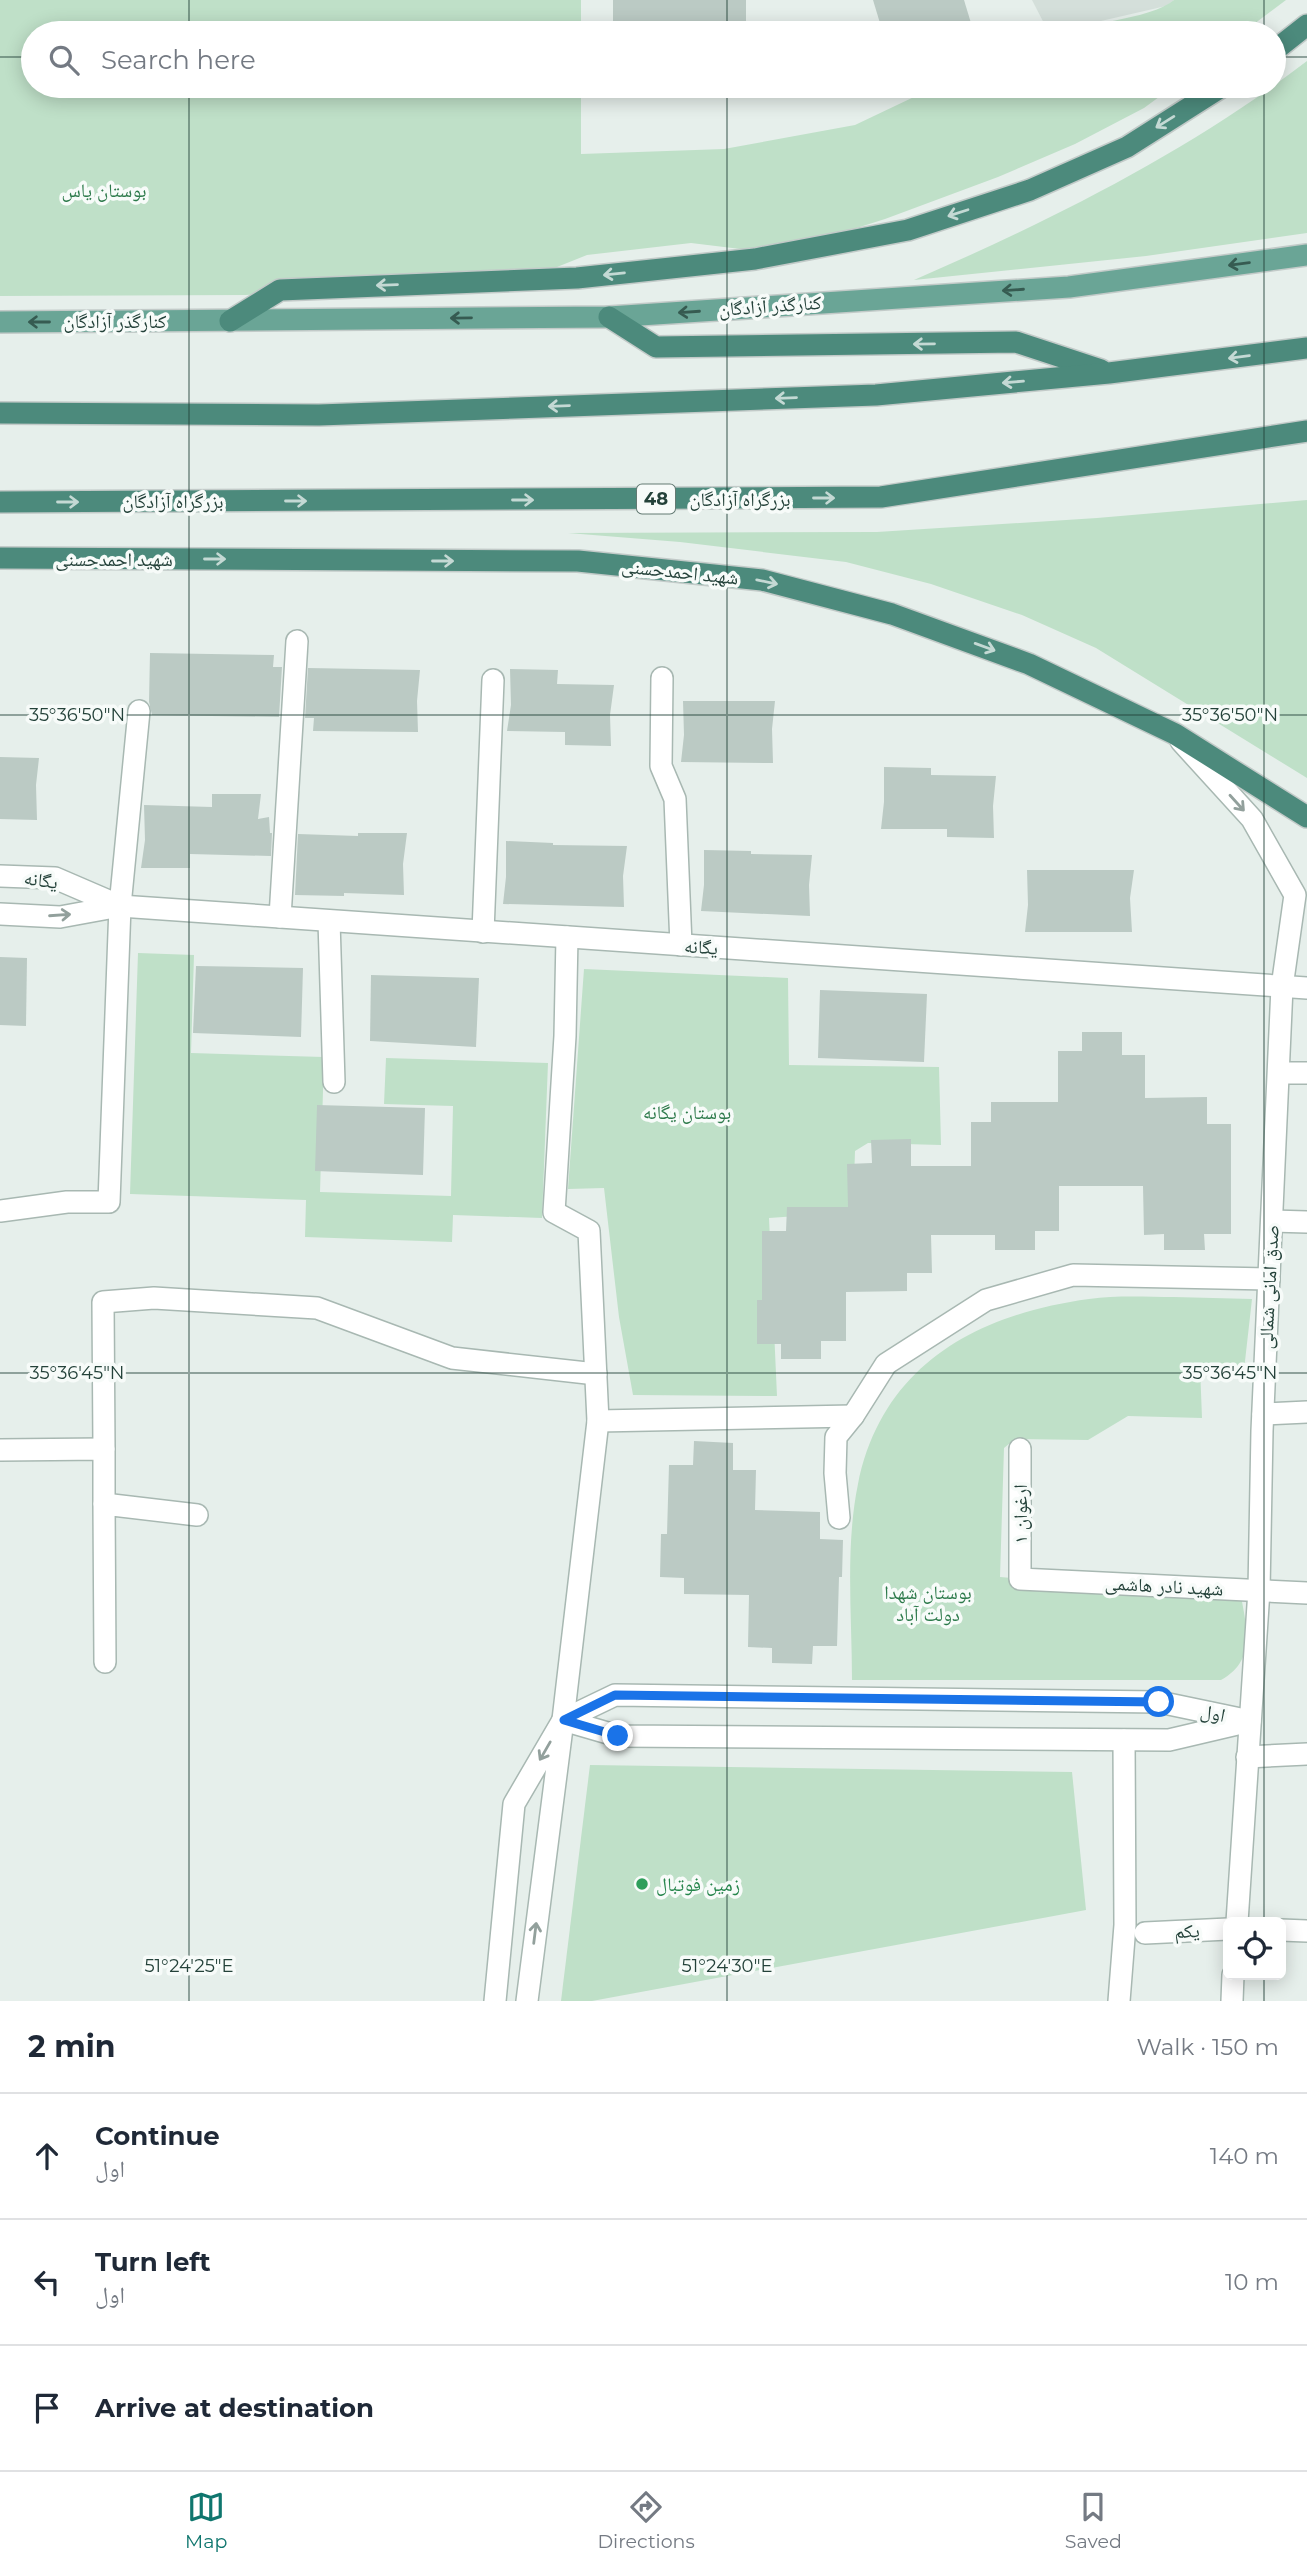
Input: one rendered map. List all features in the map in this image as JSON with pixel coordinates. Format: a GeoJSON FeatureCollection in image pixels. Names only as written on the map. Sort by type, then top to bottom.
{"type":"FeatureCollection","features":[{"type":"Feature","properties":{"kind":"highway"},"geometry":{"type":"LineString","coordinates":[[1286,41],[1307,24]]}},
{"type":"Feature","properties":{"kind":"highway"},"geometry":{"type":"LineString","coordinates":[[230,321],[280,290],[577,278],[755,259],[908,230],[1030,190],[1127,147],[1204,98]]}},
{"type":"Feature","properties":{"kind":"highway"},"geometry":{"type":"LineString","coordinates":[[610,317],[656,347],[1016,342],[1110,373]]}},
{"type":"Feature","properties":{"kind":"highway"},"geometry":{"type":"LineString","coordinates":[[0,413],[319,415],[876,395],[1110,373],[1307,348]]}},
{"type":"Feature","properties":{"kind":"highway","name":"بزرگراه آزادگان"},"geometry":{"type":"LineString","coordinates":[[0,502],[881,497],[1303,432]]}},
{"type":"Feature","properties":{"kind":"highway","name":"شهید احمدحسنی"},"geometry":{"type":"LineString","coordinates":[[0,558],[578,561],[762,580],[892,614],[1029,664],[1175,734],[1307,817]]}},
{"type":"Feature","properties":{"kind":"main road","name":"کنارگذر آزادگان"},"geometry":{"type":"LineString","coordinates":[[0,322],[610,317],[1069,286],[1307,255]]}},
{"type":"Feature","properties":{"kind":"street"},"geometry":{"type":"LineString","coordinates":[[280,917],[297,642]]}},
{"type":"Feature","properties":{"kind":"street"},"geometry":{"type":"LineString","coordinates":[[662,678],[661,766],[675,799],[681,945]]}},
{"type":"Feature","properties":{"kind":"street"},"geometry":{"type":"LineString","coordinates":[[482,932],[493,680]]}},
{"type":"Feature","properties":{"kind":"street"},"geometry":{"type":"LineString","coordinates":[[0,1211],[66,1202],[110,1202],[120,906],[139,711]]}},
{"type":"Feature","properties":{"kind":"street","name":"صدق امانی شمالی"},"geometry":{"type":"LineString","coordinates":[[1175,734],[1251,819],[1295,895],[1282,987],[1263,1414],[1259,1590],[1237,1917]]}},
{"type":"Feature","properties":{"kind":"street","name":"یگانه"},"geometry":{"type":"LineString","coordinates":[[0,876],[55,878],[120,906]]}},
{"type":"Feature","properties":{"kind":"street","name":"یگانه"},"geometry":{"type":"LineString","coordinates":[[0,914],[60,917],[120,906],[1307,988]]}},
{"type":"Feature","properties":{"kind":"street"},"geometry":{"type":"LineString","coordinates":[[329,921],[334,1082]]}},
{"type":"Feature","properties":{"kind":"street"},"geometry":{"type":"LineString","coordinates":[[527,2001],[564,1720],[598,1421],[589,1231],[554,1212],[565,1036],[566,937]]}},
{"type":"Feature","properties":{"kind":"street"},"geometry":{"type":"LineString","coordinates":[[1279,1073],[1307,1073]]}},
{"type":"Feature","properties":{"kind":"street"},"geometry":{"type":"LineString","coordinates":[[1272,1221],[1307,1222]]}},
{"type":"Feature","properties":{"kind":"street"},"geometry":{"type":"LineString","coordinates":[[839,1518],[835,1473],[836,1437],[853,1416],[886,1364],[986,1300],[1073,1275],[1269,1279]]}},
{"type":"Feature","properties":{"kind":"street"},"geometry":{"type":"LineString","coordinates":[[105,1662],[103,1302],[154,1298],[317,1308],[452,1357],[596,1374]]}},
{"type":"Feature","properties":{"kind":"street"},"geometry":{"type":"LineString","coordinates":[[1263,1414],[1307,1412]]}},
{"type":"Feature","properties":{"kind":"street"},"geometry":{"type":"LineString","coordinates":[[598,1421],[853,1416]]}},
{"type":"Feature","properties":{"kind":"street"},"geometry":{"type":"LineString","coordinates":[[0,1450],[104,1448]]}},
{"type":"Feature","properties":{"kind":"street","name":"ارغوان ۱"},"geometry":{"type":"LineString","coordinates":[[1020,1448],[1020,1579]]}},
{"type":"Feature","properties":{"kind":"street"},"geometry":{"type":"LineString","coordinates":[[104,1504],[197,1515]]}},
{"type":"Feature","properties":{"kind":"street","name":"شهید نادر هاشمی"},"geometry":{"type":"LineString","coordinates":[[1020,1579],[1307,1593]]}},
{"type":"Feature","properties":{"kind":"street","name":"اول"},"geometry":{"type":"LineString","coordinates":[[564,1720],[615,1695],[726,1695],[1159,1702],[1250,1721]]}},
{"type":"Feature","properties":{"kind":"street"},"geometry":{"type":"LineString","coordinates":[[493,1996],[514,1804],[564,1720]]}},
{"type":"Feature","properties":{"kind":"street","name":"اول"},"geometry":{"type":"LineString","coordinates":[[564,1720],[618,1736],[1124,1740],[1169,1740],[1250,1721]]}},
{"type":"Feature","properties":{"kind":"street"},"geometry":{"type":"LineString","coordinates":[[1119,2001],[1125,1925],[1124,1740]]}},
{"type":"Feature","properties":{"kind":"street"},"geometry":{"type":"LineString","coordinates":[[1247,1757],[1307,1755]]}},
{"type":"Feature","properties":{"kind":"street","name":"یکم"},"geometry":{"type":"LineString","coordinates":[[1145,1933],[1223,1929]]}},
{"type":"Feature","properties":{"kind":"street"},"geometry":{"type":"LineString","coordinates":[[1286,1930],[1307,1931]]}},
{"type":"Feature","properties":{"kind":"street"},"geometry":{"type":"LineString","coordinates":[[1232,2001],[1233,1980]]}},
{"type":"Feature","properties":{"kind":"shaded area"},"geometry":{"type":"Polygon","coordinates":[[[1032,0],[1174,0],[1166,6],[1101,21],[1043,21],[1032,0]]]}},
{"type":"Feature","properties":{"kind":"green space","name":"بوستان یاس"},"geometry":{"type":"Polygon","coordinates":[[[0,0],[581,0],[581,21],[21,21],[21,98],[581,98],[581,154],[724,149],[855,125],[912,98],[1158,98],[1144,108],[1075,144],[998,177],[822,239],[757,251],[691,243],[587,255],[532,277],[246,295],[0,296],[0,0]]]}},
{"type":"Feature","properties":{"kind":"green space"},"geometry":{"type":"Polygon","coordinates":[[[1174,0],[1286,0],[1258,21],[1110,21],[1163,7],[1174,0]]]}},
{"type":"Feature","properties":{"kind":"green space"},"geometry":{"type":"Polygon","coordinates":[[[1307,61],[1307,233],[1146,256],[914,280],[1067,209],[1166,155],[1255,98],[1286,98],[1286,76],[1307,61]]]}},
{"type":"Feature","properties":{"kind":"green space"},"geometry":{"type":"Polygon","coordinates":[[[1307,500],[1307,778],[1096,648],[1022,615],[931,584],[846,562],[680,542],[568,533],[877,532],[1097,518],[1307,500]]]}},
{"type":"Feature","properties":{"kind":"green space"},"geometry":{"type":"Polygon","coordinates":[[[138,953],[194,955],[191,1053],[324,1057],[320,1192],[451,1196],[453,1106],[384,1104],[386,1058],[548,1063],[542,1218],[453,1215],[452,1242],[305,1237],[306,1200],[130,1194],[138,953]]]}},
{"type":"Feature","properties":{"kind":"green space","name":"بوستان یگانه"},"geometry":{"type":"Polygon","coordinates":[[[584,969],[788,978],[789,1065],[939,1067],[941,1145],[868,1143],[855,1151],[853,1212],[769,1218],[777,1396],[633,1395],[619,1317],[604,1188],[568,1189],[584,969]]]}},
{"type":"Feature","properties":{"kind":"green space","name":"بوستان شهدا دولت آباد"},"geometry":{"type":"Polygon","coordinates":[[[1089,1299],[1252,1299],[1244,1370],[1200,1366],[1202,1418],[1128,1416],[1088,1440],[1015,1439],[1004,1448],[1000,1577],[1241,1596],[1247,1632],[1240,1663],[1221,1680],[852,1680],[850,1557],[858,1484],[870,1442],[888,1407],[912,1377],[940,1352],[973,1333],[1048,1306],[1089,1299]]]}},
{"type":"Feature","properties":{"kind":"green space"},"geometry":{"type":"Polygon","coordinates":[[[590,1765],[1072,1772],[1086,1910],[592,2001],[561,2001],[590,1765]]]}},
{"type":"Feature","properties":{"kind":"building"},"geometry":{"type":"Polygon","coordinates":[[[613,0],[746,0],[746,21],[613,21],[613,0]]]}},
{"type":"Feature","properties":{"kind":"building"},"geometry":{"type":"Polygon","coordinates":[[[873,0],[964,0],[970,21],[879,21],[873,0]]]}},
{"type":"Feature","properties":{"kind":"building"},"geometry":{"type":"Polygon","coordinates":[[[150,653],[274,655],[273,667],[282,667],[279,717],[152,715],[149,702],[150,653]]]}},
{"type":"Feature","properties":{"kind":"building"},"geometry":{"type":"Polygon","coordinates":[[[308,668],[420,670],[418,732],[313,731],[314,718],[305,718],[308,668]]]}},
{"type":"Feature","properties":{"kind":"building"},"geometry":{"type":"Polygon","coordinates":[[[510,669],[558,670],[557,684],[614,685],[610,715],[611,746],[565,745],[565,732],[507,731],[511,705],[510,669]]]}},
{"type":"Feature","properties":{"kind":"building"},"geometry":{"type":"Polygon","coordinates":[[[683,701],[775,701],[773,763],[681,762],[684,735],[683,701]]]}},
{"type":"Feature","properties":{"kind":"building"},"geometry":{"type":"Polygon","coordinates":[[[0,757],[39,758],[36,785],[37,820],[0,819],[0,757]]]}},
{"type":"Feature","properties":{"kind":"building"},"geometry":{"type":"Polygon","coordinates":[[[884,767],[931,768],[931,775],[996,776],[994,838],[947,837],[947,829],[881,829],[884,767]]]}},
{"type":"Feature","properties":{"kind":"building"},"geometry":{"type":"Polygon","coordinates":[[[212,794],[261,794],[258,819],[269,817],[272,833],[271,856],[190,854],[190,868],[141,868],[145,840],[144,805],[212,807],[212,794]]]}},
{"type":"Feature","properties":{"kind":"building"},"geometry":{"type":"Polygon","coordinates":[[[358,833],[407,833],[403,864],[404,895],[295,895],[298,834],[358,836],[358,833]]]}},
{"type":"Feature","properties":{"kind":"building"},"geometry":{"type":"Polygon","coordinates":[[[506,841],[627,846],[623,876],[624,907],[503,904],[506,841]]]}},
{"type":"Feature","properties":{"kind":"building"},"geometry":{"type":"Polygon","coordinates":[[[704,850],[812,855],[810,916],[701,911],[704,850]]]}},
{"type":"Feature","properties":{"kind":"building"},"geometry":{"type":"Polygon","coordinates":[[[1027,870],[1134,870],[1130,898],[1132,932],[1025,932],[1028,905],[1027,870]]]}},
{"type":"Feature","properties":{"kind":"building"},"geometry":{"type":"Polygon","coordinates":[[[0,957],[27,958],[26,1026],[0,1025],[0,957]]]}},
{"type":"Feature","properties":{"kind":"building"},"geometry":{"type":"Polygon","coordinates":[[[196,966],[303,968],[301,1037],[193,1033],[196,966]]]}},
{"type":"Feature","properties":{"kind":"building"},"geometry":{"type":"Polygon","coordinates":[[[371,975],[479,978],[476,1047],[370,1041],[371,975]]]}},
{"type":"Feature","properties":{"kind":"building"},"geometry":{"type":"Polygon","coordinates":[[[820,990],[927,994],[924,1062],[818,1058],[820,990]]]}},
{"type":"Feature","properties":{"kind":"building"},"geometry":{"type":"Polygon","coordinates":[[[1082,1032],[1122,1032],[1122,1055],[1145,1055],[1145,1098],[1207,1097],[1207,1124],[1231,1124],[1231,1234],[1204,1234],[1205,1250],[1164,1250],[1164,1234],[1144,1235],[1143,1186],[1059,1186],[1059,1231],[1035,1231],[1035,1250],[995,1250],[995,1235],[931,1235],[932,1273],[907,1273],[907,1291],[846,1292],[846,1341],[821,1341],[821,1359],[781,1359],[781,1344],[757,1344],[757,1300],[762,1300],[762,1231],[786,1231],[787,1207],[848,1207],[847,1164],[872,1163],[871,1140],[911,1139],[911,1166],[971,1166],[971,1122],[991,1122],[991,1102],[1058,1102],[1058,1051],[1082,1051],[1082,1032]]]}},
{"type":"Feature","properties":{"kind":"building"},"geometry":{"type":"Polygon","coordinates":[[[317,1105],[425,1108],[423,1175],[315,1171],[317,1105]]]}},
{"type":"Feature","properties":{"kind":"building"},"geometry":{"type":"Polygon","coordinates":[[[694,1441],[733,1443],[733,1470],[756,1470],[755,1510],[820,1512],[820,1539],[843,1540],[837,1646],[813,1646],[812,1664],[772,1663],[772,1648],[748,1647],[749,1595],[684,1594],[684,1578],[660,1577],[661,1534],[667,1534],[669,1465],[693,1465],[694,1441]]]}},
{"type":"Feature","properties":{"kind":"place","name":"زمین فوتبال"},"geometry":{"type":"Point","coordinates":[642,1884]}},
{"type":"Feature","properties":{"kind":"route"},"geometry":{"type":"LineString","coordinates":[[618,1736],[564,1720],[615,1695],[1159,1702]]}}]}
